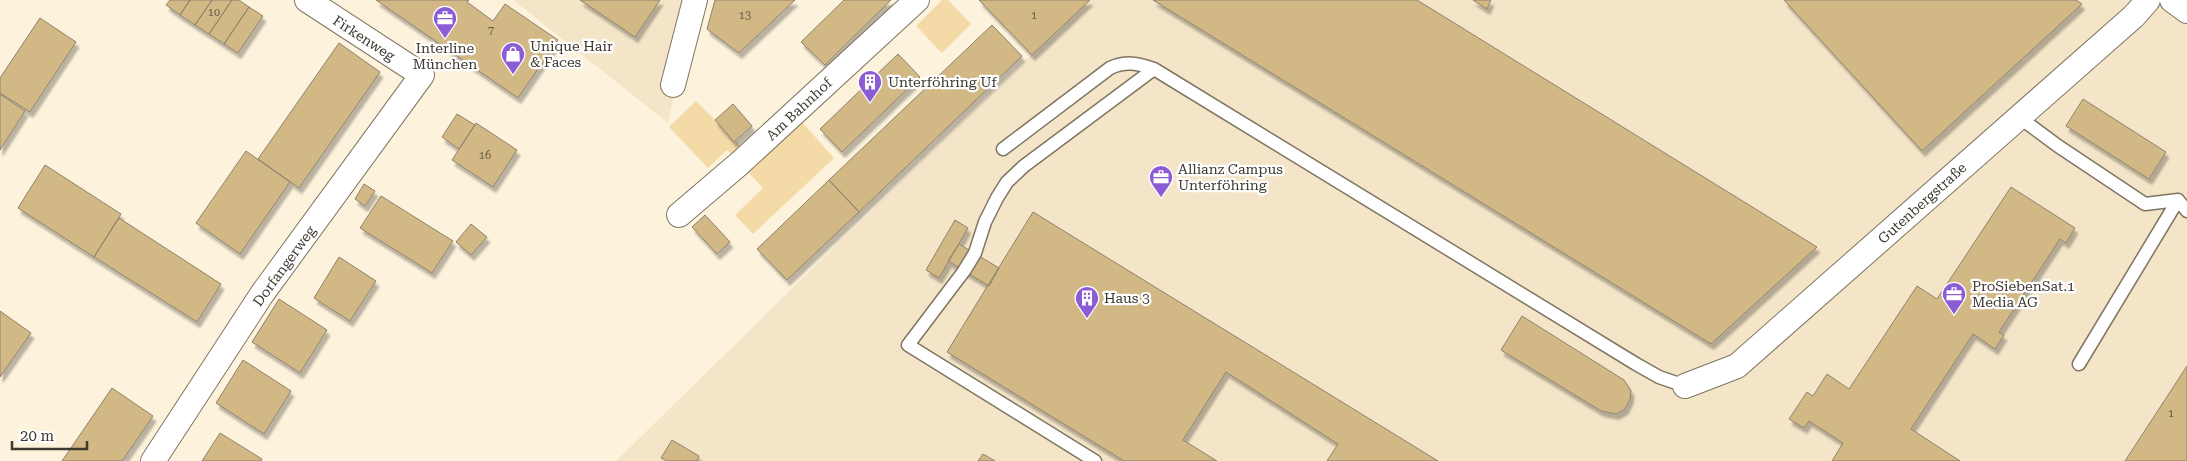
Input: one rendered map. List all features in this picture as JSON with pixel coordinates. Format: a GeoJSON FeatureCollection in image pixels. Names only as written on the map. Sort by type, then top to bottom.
{"type":"FeatureCollection","features":[{"type":"Feature","properties":{"kind":"street","name":"Firkenweg"},"geometry":{"type":"LineString","coordinates":[[307,0],[422,75]]}},
{"type":"Feature","properties":{"kind":"street"},"geometry":{"type":"LineString","coordinates":[[673,85],[695,0]]}},
{"type":"Feature","properties":{"kind":"street","name":"Am Bahnhof"},"geometry":{"type":"LineString","coordinates":[[679,215],[740,163],[918,0]]}},
{"type":"Feature","properties":{"kind":"street","name":"Gutenbergstraße"},"geometry":{"type":"LineString","coordinates":[[1684,386],[1737,366],[2134,16],[2148,0]]}},
{"type":"Feature","properties":{"kind":"street"},"geometry":{"type":"LineString","coordinates":[[2172,0],[2187,11]]}},
{"type":"Feature","properties":{"kind":"street","name":"Dorfangerweg"},"geometry":{"type":"LineString","coordinates":[[153,461],[262,294],[422,75]]}},
{"type":"Feature","properties":{"kind":"lane"},"geometry":{"type":"LineString","coordinates":[[1003,149],[1110,68],[1119,64],[1141,64],[1154,69],[1636,364],[1659,377],[1684,386]]}},
{"type":"Feature","properties":{"kind":"lane"},"geometry":{"type":"LineString","coordinates":[[1095,461],[908,345],[964,271],[975,253],[990,210],[1007,182],[1024,166],[1154,69]]}},
{"type":"Feature","properties":{"kind":"lane"},"geometry":{"type":"LineString","coordinates":[[2019,117],[2058,146],[2146,204],[2178,200]]}},
{"type":"Feature","properties":{"kind":"lane"},"geometry":{"type":"LineString","coordinates":[[2178,200],[2187,211]]}},
{"type":"Feature","properties":{"kind":"lane"},"geometry":{"type":"LineString","coordinates":[[2079,364],[2178,200]]}},
{"type":"Feature","properties":{"kind":"shaded area"},"geometry":{"type":"Polygon","coordinates":[[[513,0],[694,0],[668,123],[513,0]]]}},
{"type":"Feature","properties":{"kind":"shaded area"},"geometry":{"type":"Polygon","coordinates":[[[942,0],[948,0],[971,24],[942,53],[916,26],[942,0]]]}},
{"type":"Feature","properties":{"kind":"shaded area"},"geometry":{"type":"Polygon","coordinates":[[[1087,0],[2187,0],[2187,461],[616,461],[1087,0]]]}},
{"type":"Feature","properties":{"kind":"shaded area"},"geometry":{"type":"Polygon","coordinates":[[[696,101],[742,147],[733,155],[727,150],[708,168],[669,127],[696,101]]]}},
{"type":"Feature","properties":{"kind":"shaded area"},"geometry":{"type":"Polygon","coordinates":[[[800,120],[834,158],[753,234],[735,215],[763,188],[747,171],[800,120]]]}},
{"type":"Feature","properties":{"kind":"building"},"geometry":{"type":"Polygon","coordinates":[[[170,0],[190,0],[180,15],[166,5],[170,0]]]}},
{"type":"Feature","properties":{"kind":"building"},"geometry":{"type":"Polygon","coordinates":[[[190,0],[212,0],[195,25],[180,15],[190,0]]]}},
{"type":"Feature","properties":{"kind":"building"},"geometry":{"type":"Polygon","coordinates":[[[212,0],[232,0],[209,34],[195,25],[212,0]]]}},
{"type":"Feature","properties":{"kind":"building"},"geometry":{"type":"Polygon","coordinates":[[[232,0],[239,0],[249,7],[224,44],[209,34],[232,0]]]}},
{"type":"Feature","properties":{"kind":"building"},"geometry":{"type":"Polygon","coordinates":[[[376,0],[469,0],[467,2],[493,21],[505,4],[558,40],[518,98],[376,0]]]}},
{"type":"Feature","properties":{"kind":"building"},"geometry":{"type":"Polygon","coordinates":[[[580,0],[660,0],[635,37],[580,0]]]}},
{"type":"Feature","properties":{"kind":"building"},"geometry":{"type":"Polygon","coordinates":[[[715,0],[795,0],[739,53],[707,29],[715,0]]]}},
{"type":"Feature","properties":{"kind":"building"},"geometry":{"type":"Polygon","coordinates":[[[844,0],[891,0],[825,65],[801,42],[844,0]]]}},
{"type":"Feature","properties":{"kind":"building"},"geometry":{"type":"Polygon","coordinates":[[[979,0],[1090,0],[1032,55],[979,0]]]}},
{"type":"Feature","properties":{"kind":"building"},"geometry":{"type":"Polygon","coordinates":[[[1153,0],[1417,0],[1817,247],[1711,344],[1153,0]]]}},
{"type":"Feature","properties":{"kind":"building"},"geometry":{"type":"Polygon","coordinates":[[[1473,0],[1491,0],[1487,9],[1473,0]]]}},
{"type":"Feature","properties":{"kind":"building"},"geometry":{"type":"Polygon","coordinates":[[[1784,0],[2076,0],[2082,4],[1922,151],[1784,0]]]}},
{"type":"Feature","properties":{"kind":"building"},"geometry":{"type":"Polygon","coordinates":[[[249,7],[263,16],[238,53],[224,44],[249,7]]]}},
{"type":"Feature","properties":{"kind":"building"},"geometry":{"type":"Polygon","coordinates":[[[40,18],[76,42],[30,112],[0,93],[0,78],[40,18]]]}},
{"type":"Feature","properties":{"kind":"building"},"geometry":{"type":"Polygon","coordinates":[[[992,25],[1022,56],[859,212],[829,180],[992,25]]]}},
{"type":"Feature","properties":{"kind":"building"},"geometry":{"type":"Polygon","coordinates":[[[339,43],[380,72],[299,188],[258,159],[339,43]]]}},
{"type":"Feature","properties":{"kind":"building","name":"Unterföhring Uf"},"geometry":{"type":"Polygon","coordinates":[[[898,54],[920,77],[842,152],[820,129],[898,54]]]}},
{"type":"Feature","properties":{"kind":"building"},"geometry":{"type":"Polygon","coordinates":[[[0,94],[25,111],[0,150],[0,94]]]}},
{"type":"Feature","properties":{"kind":"building"},"geometry":{"type":"Polygon","coordinates":[[[2083,99],[2166,152],[2149,179],[2066,126],[2083,99]]]}},
{"type":"Feature","properties":{"kind":"building"},"geometry":{"type":"Polygon","coordinates":[[[733,104],[752,126],[734,142],[715,120],[733,104]]]}},
{"type":"Feature","properties":{"kind":"building"},"geometry":{"type":"Polygon","coordinates":[[[457,114],[475,125],[459,149],[442,137],[457,114]]]}},
{"type":"Feature","properties":{"kind":"building"},"geometry":{"type":"Polygon","coordinates":[[[476,123],[517,150],[493,187],[452,160],[476,123]]]}},
{"type":"Feature","properties":{"kind":"building"},"geometry":{"type":"Polygon","coordinates":[[[246,151],[290,182],[240,254],[196,223],[246,151]]]}},
{"type":"Feature","properties":{"kind":"building"},"geometry":{"type":"Polygon","coordinates":[[[45,165],[121,214],[94,257],[18,208],[45,165]]]}},
{"type":"Feature","properties":{"kind":"building"},"geometry":{"type":"Polygon","coordinates":[[[829,180],[859,212],[787,280],[757,249],[829,180]]]}},
{"type":"Feature","properties":{"kind":"building"},"geometry":{"type":"Polygon","coordinates":[[[364,184],[375,191],[365,206],[355,199],[364,184]]]}},
{"type":"Feature","properties":{"kind":"building","name":"ProSiebenSat.1 Media AG"},"geometry":{"type":"Polygon","coordinates":[[[2011,187],[2075,228],[2066,243],[2060,239],[1999,332],[2004,335],[1995,349],[1973,334],[1911,429],[1960,461],[1832,461],[1843,443],[1809,421],[1804,428],[1789,419],[1807,392],[1813,396],[1827,374],[1849,389],[1917,286],[1937,299],[2011,187]]]}},
{"type":"Feature","properties":{"kind":"building"},"geometry":{"type":"Polygon","coordinates":[[[381,196],[453,241],[432,273],[360,228],[381,196]]]}},
{"type":"Feature","properties":{"kind":"building","name":"Haus 3"},"geometry":{"type":"Polygon","coordinates":[[[1033,212],[1438,461],[1327,461],[1338,444],[1226,372],[1183,440],[1217,461],[1124,461],[947,352],[1033,212]]]}},
{"type":"Feature","properties":{"kind":"building"},"geometry":{"type":"Polygon","coordinates":[[[705,215],[730,242],[717,254],[692,227],[705,215]]]}},
{"type":"Feature","properties":{"kind":"building"},"geometry":{"type":"Polygon","coordinates":[[[119,218],[221,284],[197,322],[94,257],[119,218]]]}},
{"type":"Feature","properties":{"kind":"building"},"geometry":{"type":"Polygon","coordinates":[[[955,220],[968,228],[939,278],[926,270],[955,220]]]}},
{"type":"Feature","properties":{"kind":"building"},"geometry":{"type":"Polygon","coordinates":[[[471,224],[487,237],[471,255],[456,242],[471,224]]]}},
{"type":"Feature","properties":{"kind":"building"},"geometry":{"type":"Polygon","coordinates":[[[959,244],[999,268],[989,286],[948,261],[959,244]]]}},
{"type":"Feature","properties":{"kind":"building"},"geometry":{"type":"Polygon","coordinates":[[[339,257],[376,281],[350,321],[314,298],[339,257]]]}},
{"type":"Feature","properties":{"kind":"building"},"geometry":{"type":"Polygon","coordinates":[[[279,299],[327,330],[300,373],[252,342],[279,299]]]}},
{"type":"Feature","properties":{"kind":"building"},"geometry":{"type":"Polygon","coordinates":[[[0,311],[31,333],[0,377],[0,311]]]}},
{"type":"Feature","properties":{"kind":"building"},"geometry":{"type":"Polygon","coordinates":[[[1522,316],[1624,380],[1631,391],[1630,399],[1625,409],[1616,414],[1601,411],[1501,350],[1522,316]]]}},
{"type":"Feature","properties":{"kind":"building"},"geometry":{"type":"Polygon","coordinates":[[[243,360],[291,391],[264,434],[216,403],[243,360]]]}},
{"type":"Feature","properties":{"kind":"building"},"geometry":{"type":"Polygon","coordinates":[[[2187,366],[2187,461],[2125,461],[2187,366]]]}},
{"type":"Feature","properties":{"kind":"building"},"geometry":{"type":"Polygon","coordinates":[[[112,388],[153,416],[145,428],[122,461],[62,461],[112,388]]]}},
{"type":"Feature","properties":{"kind":"building"},"geometry":{"type":"Polygon","coordinates":[[[220,433],[262,459],[261,461],[202,461],[220,433]]]}},
{"type":"Feature","properties":{"kind":"building"},"geometry":{"type":"Polygon","coordinates":[[[672,440],[699,456],[697,461],[667,461],[661,458],[672,440]]]}},
{"type":"Feature","properties":{"kind":"building"},"geometry":{"type":"Polygon","coordinates":[[[983,454],[995,461],[978,461],[983,454]]]}},
{"type":"Feature","properties":{"kind":"place","name":"Interline München"},"geometry":{"type":"Point","coordinates":[445,39]}},
{"type":"Feature","properties":{"kind":"place","name":"Unique Hair & Faces"},"geometry":{"type":"Point","coordinates":[513,75]}},
{"type":"Feature","properties":{"kind":"place","name":"Unterföhring Uf"},"geometry":{"type":"Point","coordinates":[870,103]}},
{"type":"Feature","properties":{"kind":"place","name":"Allianz Campus Unterföhring"},"geometry":{"type":"Point","coordinates":[1161,198]}},
{"type":"Feature","properties":{"kind":"place","name":"ProSiebenSat.1 Media AG"},"geometry":{"type":"Point","coordinates":[1954,315]}},
{"type":"Feature","properties":{"kind":"place","name":"Haus 3"},"geometry":{"type":"Point","coordinates":[1087,319]}}]}
